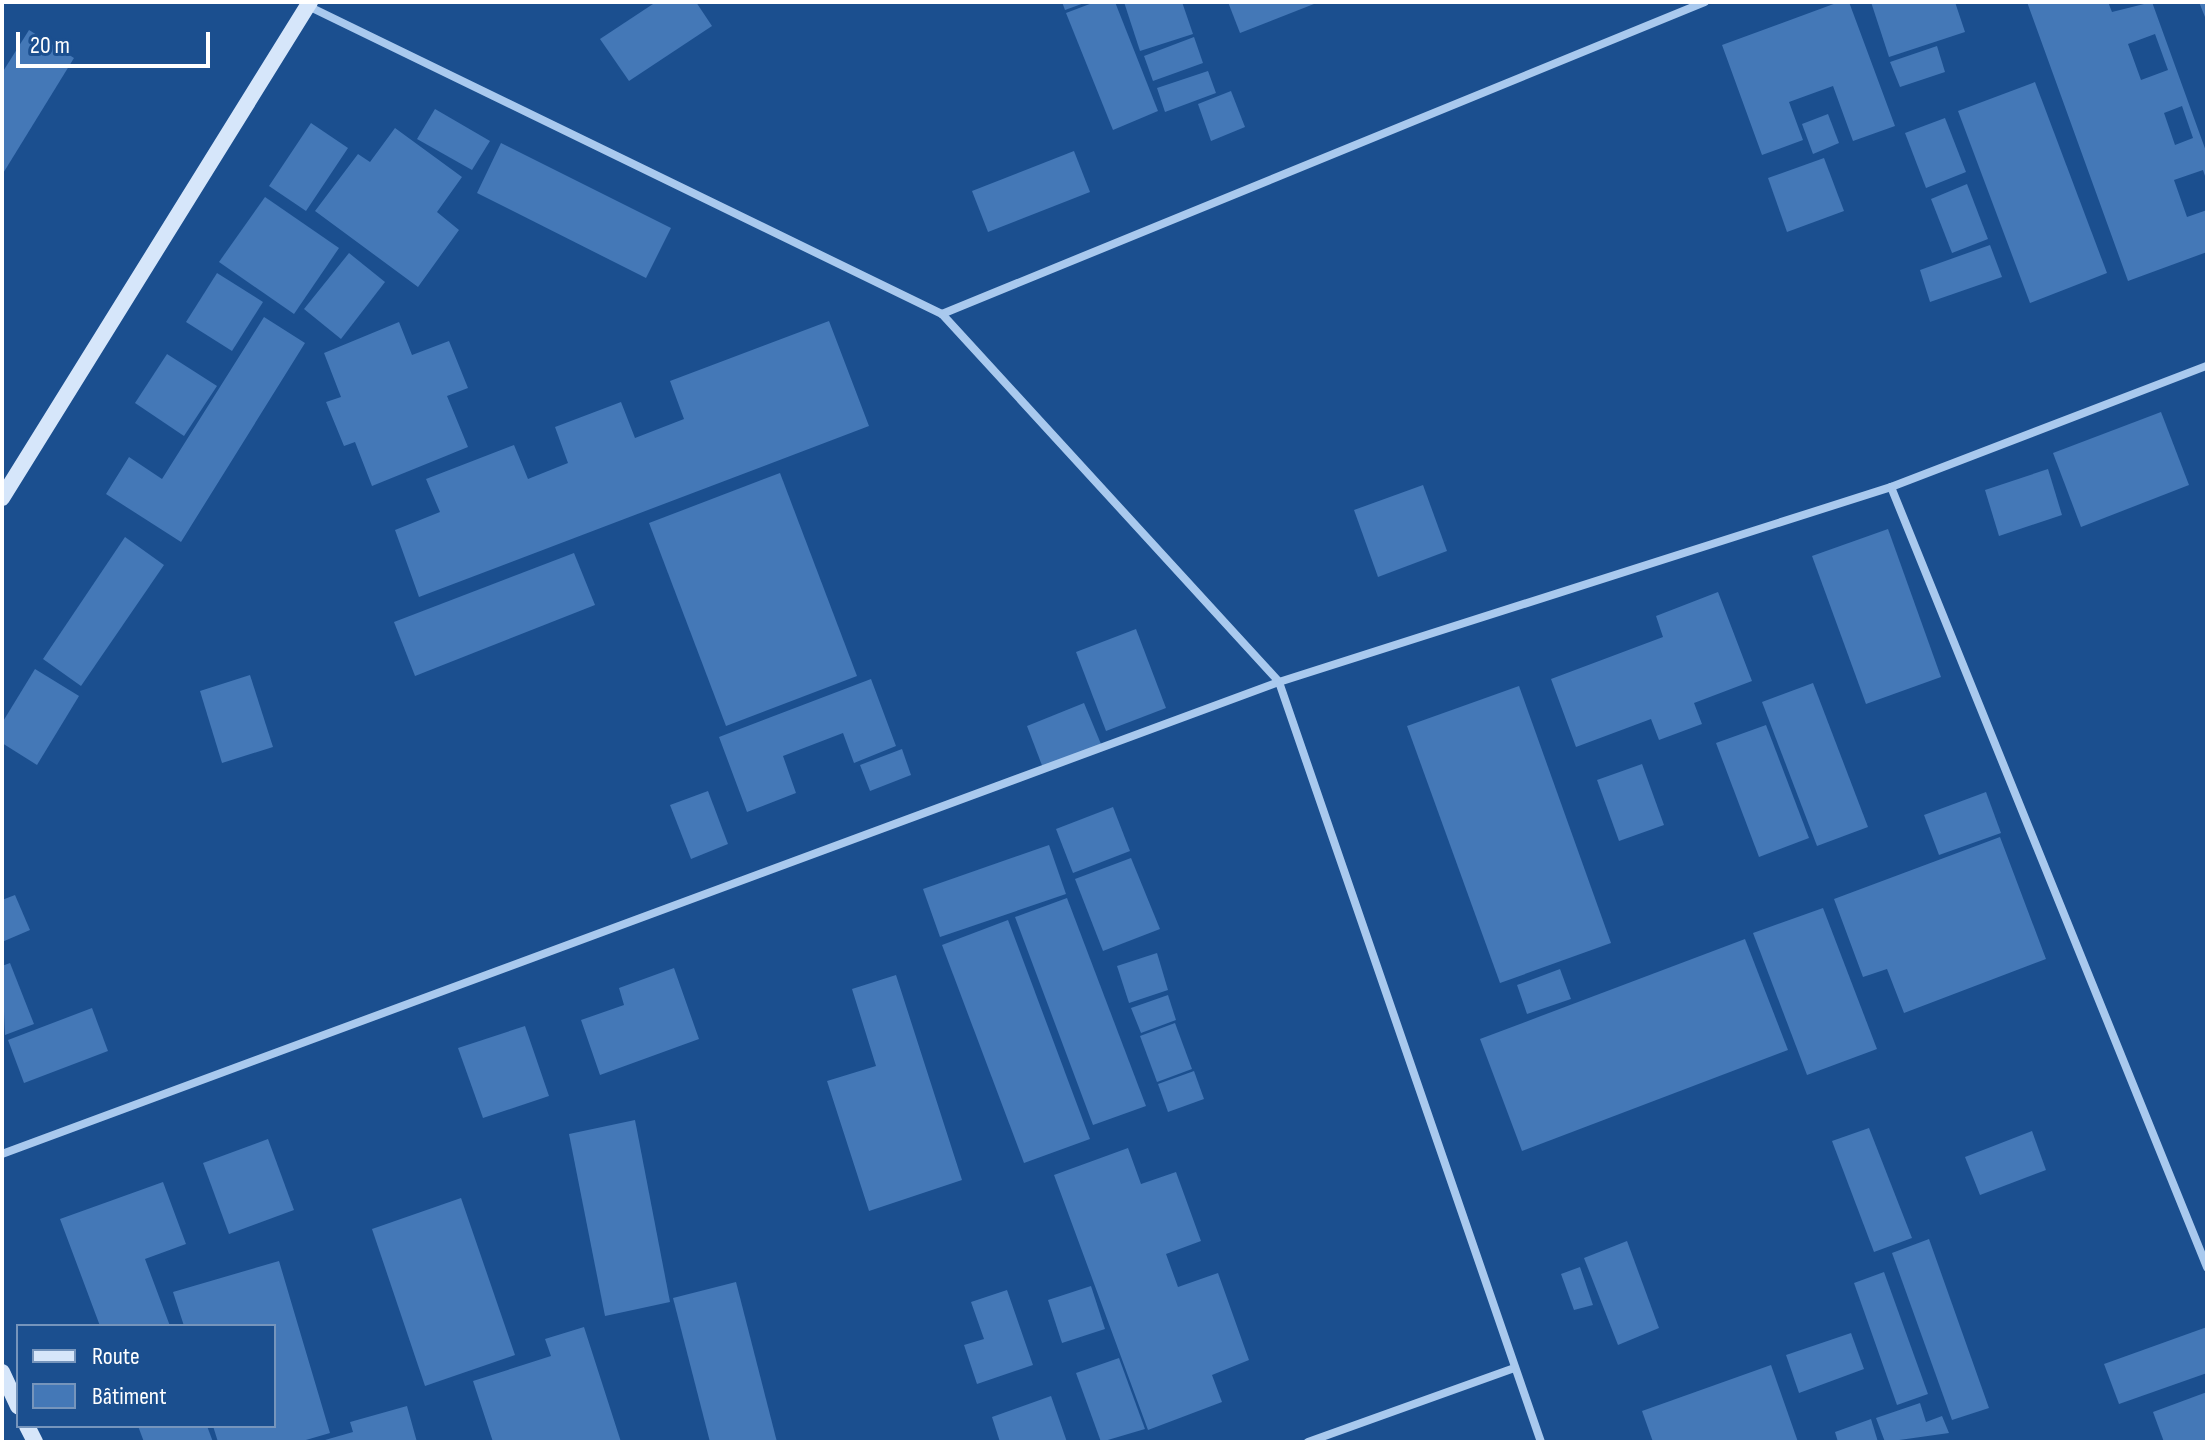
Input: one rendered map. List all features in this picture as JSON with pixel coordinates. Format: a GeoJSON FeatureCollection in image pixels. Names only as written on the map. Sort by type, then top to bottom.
{"type":"FeatureCollection","features":[{"type":"Feature","properties":{"kind":"street"},"geometry":{"type":"LineString","coordinates":[[942,314],[1705,2]]}},
{"type":"Feature","properties":{"kind":"street"},"geometry":{"type":"LineString","coordinates":[[2,498],[309,4],[942,314],[1279,682],[1512,1369],[1541,1442]]}},
{"type":"Feature","properties":{"kind":"street"},"geometry":{"type":"LineString","coordinates":[[2,1154],[1279,682],[1891,487],[2207,366]]}},
{"type":"Feature","properties":{"kind":"street"},"geometry":{"type":"LineString","coordinates":[[1891,487],[2207,1267]]}},
{"type":"Feature","properties":{"kind":"street"},"geometry":{"type":"LineString","coordinates":[[1308,1442],[1512,1369]]}},
{"type":"Feature","properties":{"kind":"street"},"geometry":{"type":"LineString","coordinates":[[2,1372],[16,1402]]}},
{"type":"Feature","properties":{"kind":"building"},"geometry":{"type":"Polygon","coordinates":[[[656,2],[696,2],[712,26],[629,81],[600,39],[656,2]]]}},
{"type":"Feature","properties":{"kind":"building"},"geometry":{"type":"Polygon","coordinates":[[[1062,2],[1087,2],[1065,10],[1062,2]]]}},
{"type":"Feature","properties":{"kind":"building"},"geometry":{"type":"Polygon","coordinates":[[[1095,2],[1115,2],[1158,111],[1113,130],[1066,13],[1095,2]]]}},
{"type":"Feature","properties":{"kind":"building"},"geometry":{"type":"Polygon","coordinates":[[[1124,2],[1182,2],[1193,34],[1140,51],[1124,2]]]}},
{"type":"Feature","properties":{"kind":"building"},"geometry":{"type":"Polygon","coordinates":[[[1228,2],[1319,2],[1240,33],[1228,2]]]}},
{"type":"Feature","properties":{"kind":"building"},"geometry":{"type":"Polygon","coordinates":[[[1839,2],[1849,2],[1895,126],[1853,141],[1833,86],[1789,102],[1803,140],[1762,155],[1722,45],[1839,2]]]}},
{"type":"Feature","properties":{"kind":"building"},"geometry":{"type":"Polygon","coordinates":[[[1871,2],[1955,2],[1965,32],[1889,57],[1871,2]]]}},
{"type":"Feature","properties":{"kind":"building"},"geometry":{"type":"Polygon","coordinates":[[[2027,2],[2108,2],[2112,12],[2152,2],[2207,154],[2207,182],[2203,170],[2174,180],[2187,217],[2207,210],[2207,252],[2128,281],[2027,2]],[[2155,34],[2128,44],[2141,80],[2168,70],[2155,34]],[[2182,106],[2164,113],[2175,145],[2193,138],[2182,106]]]}},
{"type":"Feature","properties":{"kind":"building"},"geometry":{"type":"Polygon","coordinates":[[[2199,2],[2207,2],[2207,22],[2199,2]]]}},
{"type":"Feature","properties":{"kind":"building"},"geometry":{"type":"Polygon","coordinates":[[[29,30],[74,58],[2,175],[2,73],[29,30]]]}},
{"type":"Feature","properties":{"kind":"building"},"geometry":{"type":"Polygon","coordinates":[[[1194,37],[1203,63],[1153,81],[1144,56],[1194,37]]]}},
{"type":"Feature","properties":{"kind":"building"},"geometry":{"type":"Polygon","coordinates":[[[1937,46],[1945,72],[1900,87],[1890,62],[1937,46]]]}},
{"type":"Feature","properties":{"kind":"building"},"geometry":{"type":"Polygon","coordinates":[[[1208,71],[1216,93],[1165,112],[1157,88],[1208,71]]]}},
{"type":"Feature","properties":{"kind":"building"},"geometry":{"type":"Polygon","coordinates":[[[2035,82],[2107,273],[2030,303],[1958,111],[2035,82]]]}},
{"type":"Feature","properties":{"kind":"building"},"geometry":{"type":"Polygon","coordinates":[[[1231,91],[1245,127],[1211,141],[1198,104],[1231,91]]]}},
{"type":"Feature","properties":{"kind":"building"},"geometry":{"type":"Polygon","coordinates":[[[435,109],[490,141],[472,170],[417,139],[435,109]]]}},
{"type":"Feature","properties":{"kind":"building"},"geometry":{"type":"Polygon","coordinates":[[[1828,114],[1839,143],[1813,154],[1802,124],[1828,114]]]}},
{"type":"Feature","properties":{"kind":"building"},"geometry":{"type":"Polygon","coordinates":[[[1945,118],[1966,172],[1926,188],[1905,133],[1945,118]]]}},
{"type":"Feature","properties":{"kind":"building"},"geometry":{"type":"Polygon","coordinates":[[[311,123],[348,148],[306,211],[269,186],[311,123]]]}},
{"type":"Feature","properties":{"kind":"building"},"geometry":{"type":"Polygon","coordinates":[[[395,128],[462,177],[437,212],[459,230],[418,287],[315,211],[358,154],[370,162],[395,128]]]}},
{"type":"Feature","properties":{"kind":"building"},"geometry":{"type":"Polygon","coordinates":[[[501,143],[671,228],[646,278],[477,193],[501,143]]]}},
{"type":"Feature","properties":{"kind":"building"},"geometry":{"type":"Polygon","coordinates":[[[1074,151],[1090,192],[988,232],[972,191],[1074,151]]]}},
{"type":"Feature","properties":{"kind":"building"},"geometry":{"type":"Polygon","coordinates":[[[1824,158],[1844,211],[1787,232],[1768,178],[1824,158]]]}},
{"type":"Feature","properties":{"kind":"building"},"geometry":{"type":"Polygon","coordinates":[[[1967,184],[1988,239],[1952,253],[1931,199],[1967,184]]]}},
{"type":"Feature","properties":{"kind":"building"},"geometry":{"type":"Polygon","coordinates":[[[265,197],[339,248],[294,314],[219,262],[265,197]]]}},
{"type":"Feature","properties":{"kind":"building"},"geometry":{"type":"Polygon","coordinates":[[[1990,245],[2002,277],[1930,302],[1920,270],[1990,245]]]}},
{"type":"Feature","properties":{"kind":"building"},"geometry":{"type":"Polygon","coordinates":[[[349,253],[385,282],[341,339],[304,309],[349,253]]]}},
{"type":"Feature","properties":{"kind":"building"},"geometry":{"type":"Polygon","coordinates":[[[217,273],[263,302],[232,351],[186,322],[217,273]]]}},
{"type":"Feature","properties":{"kind":"building"},"geometry":{"type":"Polygon","coordinates":[[[264,317],[305,343],[181,542],[106,494],[129,457],[162,479],[264,317]]]}},
{"type":"Feature","properties":{"kind":"building"},"geometry":{"type":"Polygon","coordinates":[[[829,321],[869,426],[419,597],[395,530],[440,512],[426,479],[514,445],[528,479],[568,463],[555,427],[621,402],[635,438],[684,419],[670,381],[829,321]]]}},
{"type":"Feature","properties":{"kind":"building"},"geometry":{"type":"Polygon","coordinates":[[[399,322],[412,355],[449,341],[468,388],[447,396],[468,447],[372,486],[355,442],[344,446],[326,402],[341,397],[324,353],[399,322]]]}},
{"type":"Feature","properties":{"kind":"building"},"geometry":{"type":"Polygon","coordinates":[[[167,354],[217,386],[184,436],[135,403],[167,354]]]}},
{"type":"Feature","properties":{"kind":"building"},"geometry":{"type":"Polygon","coordinates":[[[2161,412],[2189,485],[2081,527],[2053,453],[2161,412]]]}},
{"type":"Feature","properties":{"kind":"building"},"geometry":{"type":"Polygon","coordinates":[[[2048,469],[2062,515],[1999,536],[1985,490],[2048,469]]]}},
{"type":"Feature","properties":{"kind":"building"},"geometry":{"type":"Polygon","coordinates":[[[780,473],[857,676],[726,726],[649,523],[780,473]]]}},
{"type":"Feature","properties":{"kind":"building"},"geometry":{"type":"Polygon","coordinates":[[[1423,485],[1447,551],[1378,577],[1354,510],[1423,485]]]}},
{"type":"Feature","properties":{"kind":"building"},"geometry":{"type":"Polygon","coordinates":[[[1888,529],[1941,677],[1866,704],[1812,556],[1888,529]]]}},
{"type":"Feature","properties":{"kind":"building"},"geometry":{"type":"Polygon","coordinates":[[[125,537],[164,565],[81,686],[43,659],[125,537]]]}},
{"type":"Feature","properties":{"kind":"building"},"geometry":{"type":"Polygon","coordinates":[[[574,553],[595,605],[415,676],[394,622],[574,553]]]}},
{"type":"Feature","properties":{"kind":"building"},"geometry":{"type":"Polygon","coordinates":[[[1718,592],[1752,681],[1694,703],[1702,724],[1659,740],[1651,719],[1576,747],[1551,679],[1663,637],[1656,616],[1718,592]]]}},
{"type":"Feature","properties":{"kind":"building"},"geometry":{"type":"Polygon","coordinates":[[[1136,629],[1166,708],[1106,731],[1076,652],[1136,629]]]}},
{"type":"Feature","properties":{"kind":"building"},"geometry":{"type":"Polygon","coordinates":[[[35,669],[79,696],[37,765],[2,743],[2,723],[35,669]]]}},
{"type":"Feature","properties":{"kind":"building"},"geometry":{"type":"Polygon","coordinates":[[[250,675],[273,747],[222,763],[200,691],[250,675]]]}},
{"type":"Feature","properties":{"kind":"building"},"geometry":{"type":"Polygon","coordinates":[[[871,679],[896,746],[854,763],[843,733],[783,756],[796,793],[747,812],[719,737],[871,679]]]}},
{"type":"Feature","properties":{"kind":"building"},"geometry":{"type":"Polygon","coordinates":[[[1813,683],[1868,827],[1817,846],[1762,702],[1813,683]]]}},
{"type":"Feature","properties":{"kind":"building"},"geometry":{"type":"Polygon","coordinates":[[[1519,686],[1611,943],[1500,983],[1407,726],[1519,686]]]}},
{"type":"Feature","properties":{"kind":"building"},"geometry":{"type":"Polygon","coordinates":[[[1084,703],[1101,744],[1043,768],[1027,726],[1084,703]]]}},
{"type":"Feature","properties":{"kind":"building"},"geometry":{"type":"Polygon","coordinates":[[[1766,725],[1809,838],[1759,857],[1716,743],[1766,725]]]}},
{"type":"Feature","properties":{"kind":"building"},"geometry":{"type":"Polygon","coordinates":[[[902,749],[911,775],[870,791],[860,765],[902,749]]]}},
{"type":"Feature","properties":{"kind":"building"},"geometry":{"type":"Polygon","coordinates":[[[1642,764],[1664,825],[1619,841],[1597,780],[1642,764]]]}},
{"type":"Feature","properties":{"kind":"building"},"geometry":{"type":"Polygon","coordinates":[[[708,791],[728,844],[691,859],[670,805],[708,791]]]}},
{"type":"Feature","properties":{"kind":"building"},"geometry":{"type":"Polygon","coordinates":[[[1986,792],[2001,833],[1939,855],[1924,815],[1986,792]]]}},
{"type":"Feature","properties":{"kind":"building"},"geometry":{"type":"Polygon","coordinates":[[[1113,807],[1130,851],[1073,873],[1056,829],[1113,807]]]}},
{"type":"Feature","properties":{"kind":"building"},"geometry":{"type":"Polygon","coordinates":[[[2000,837],[2046,959],[1904,1013],[1887,969],[1863,977],[1834,899],[2000,837]]]}},
{"type":"Feature","properties":{"kind":"building"},"geometry":{"type":"Polygon","coordinates":[[[1049,845],[1066,894],[940,937],[923,889],[1049,845]]]}},
{"type":"Feature","properties":{"kind":"building"},"geometry":{"type":"Polygon","coordinates":[[[1131,858],[1160,929],[1103,951],[1075,879],[1131,858]]]}},
{"type":"Feature","properties":{"kind":"building"},"geometry":{"type":"Polygon","coordinates":[[[15,895],[30,930],[2,942],[2,900],[15,895]]]}},
{"type":"Feature","properties":{"kind":"building"},"geometry":{"type":"Polygon","coordinates":[[[1067,898],[1146,1106],[1093,1125],[1015,917],[1067,898]]]}},
{"type":"Feature","properties":{"kind":"building"},"geometry":{"type":"Polygon","coordinates":[[[1823,908],[1877,1049],[1807,1075],[1753,933],[1823,908]]]}},
{"type":"Feature","properties":{"kind":"building"},"geometry":{"type":"Polygon","coordinates":[[[1008,920],[1090,1139],[1024,1163],[942,945],[1008,920]]]}},
{"type":"Feature","properties":{"kind":"building"},"geometry":{"type":"Polygon","coordinates":[[[1745,939],[1788,1050],[1522,1151],[1480,1039],[1745,939]]]}},
{"type":"Feature","properties":{"kind":"building"},"geometry":{"type":"Polygon","coordinates":[[[1157,953],[1168,990],[1129,1003],[1117,966],[1157,953]]]}},
{"type":"Feature","properties":{"kind":"building"},"geometry":{"type":"Polygon","coordinates":[[[10,963],[34,1024],[5,1035],[2,966],[10,963]]]}},
{"type":"Feature","properties":{"kind":"building"},"geometry":{"type":"Polygon","coordinates":[[[674,968],[699,1039],[600,1075],[581,1020],[624,1005],[619,988],[674,968]]]}},
{"type":"Feature","properties":{"kind":"building"},"geometry":{"type":"Polygon","coordinates":[[[1560,969],[1571,999],[1527,1014],[1517,985],[1560,969]]]}},
{"type":"Feature","properties":{"kind":"building"},"geometry":{"type":"Polygon","coordinates":[[[896,975],[962,1180],[869,1211],[827,1081],[876,1066],[852,989],[896,975]]]}},
{"type":"Feature","properties":{"kind":"building"},"geometry":{"type":"Polygon","coordinates":[[[1168,995],[1176,1020],[1141,1033],[1131,1008],[1168,995]]]}},
{"type":"Feature","properties":{"kind":"building"},"geometry":{"type":"Polygon","coordinates":[[[92,1008],[108,1051],[24,1083],[8,1040],[92,1008]]]}},
{"type":"Feature","properties":{"kind":"building"},"geometry":{"type":"Polygon","coordinates":[[[1175,1023],[1192,1069],[1157,1082],[1140,1036],[1175,1023]]]}},
{"type":"Feature","properties":{"kind":"building"},"geometry":{"type":"Polygon","coordinates":[[[525,1026],[549,1096],[483,1118],[458,1048],[525,1026]]]}},
{"type":"Feature","properties":{"kind":"building"},"geometry":{"type":"Polygon","coordinates":[[[1194,1071],[1204,1099],[1168,1112],[1158,1084],[1194,1071]]]}},
{"type":"Feature","properties":{"kind":"building"},"geometry":{"type":"Polygon","coordinates":[[[635,1120],[670,1302],[605,1316],[569,1134],[635,1120]]]}},
{"type":"Feature","properties":{"kind":"building"},"geometry":{"type":"Polygon","coordinates":[[[1869,1128],[1912,1238],[1874,1252],[1832,1141],[1869,1128]]]}},
{"type":"Feature","properties":{"kind":"building"},"geometry":{"type":"Polygon","coordinates":[[[2032,1131],[2046,1170],[1980,1195],[1965,1157],[2032,1131]]]}},
{"type":"Feature","properties":{"kind":"building"},"geometry":{"type":"Polygon","coordinates":[[[268,1139],[294,1210],[229,1234],[203,1163],[268,1139]]]}},
{"type":"Feature","properties":{"kind":"building"},"geometry":{"type":"Polygon","coordinates":[[[1128,1148],[1141,1184],[1176,1172],[1201,1241],[1166,1254],[1178,1287],[1218,1273],[1249,1360],[1212,1375],[1222,1402],[1148,1430],[1054,1175],[1128,1148]]]}},
{"type":"Feature","properties":{"kind":"building"},"geometry":{"type":"Polygon","coordinates":[[[163,1182],[186,1244],[145,1259],[169,1324],[99,1324],[60,1219],[163,1182]]]}},
{"type":"Feature","properties":{"kind":"building"},"geometry":{"type":"Polygon","coordinates":[[[461,1198],[515,1355],[425,1386],[372,1229],[461,1198]]]}},
{"type":"Feature","properties":{"kind":"building"},"geometry":{"type":"Polygon","coordinates":[[[1929,1239],[1989,1408],[1952,1420],[1892,1253],[1929,1239]]]}},
{"type":"Feature","properties":{"kind":"building"},"geometry":{"type":"Polygon","coordinates":[[[1627,1241],[1659,1328],[1618,1345],[1584,1258],[1627,1241]]]}},
{"type":"Feature","properties":{"kind":"building"},"geometry":{"type":"Polygon","coordinates":[[[279,1261],[330,1433],[299,1442],[218,1442],[214,1428],[276,1428],[276,1324],[183,1324],[173,1292],[279,1261]]]}},
{"type":"Feature","properties":{"kind":"building"},"geometry":{"type":"Polygon","coordinates":[[[1580,1267],[1593,1305],[1574,1310],[1561,1274],[1580,1267]]]}},
{"type":"Feature","properties":{"kind":"building"},"geometry":{"type":"Polygon","coordinates":[[[1884,1272],[1928,1394],[1897,1405],[1854,1283],[1884,1272]]]}},
{"type":"Feature","properties":{"kind":"building"},"geometry":{"type":"Polygon","coordinates":[[[736,1282],[777,1442],[710,1442],[673,1298],[736,1282]]]}},
{"type":"Feature","properties":{"kind":"building"},"geometry":{"type":"Polygon","coordinates":[[[1091,1286],[1105,1329],[1062,1343],[1048,1300],[1091,1286]]]}},
{"type":"Feature","properties":{"kind":"building"},"geometry":{"type":"Polygon","coordinates":[[[1007,1290],[1033,1365],[977,1384],[964,1345],[984,1339],[971,1302],[1007,1290]]]}},
{"type":"Feature","properties":{"kind":"building"},"geometry":{"type":"Polygon","coordinates":[[[584,1327],[621,1442],[493,1442],[473,1381],[551,1356],[545,1339],[584,1327]]]}},
{"type":"Feature","properties":{"kind":"building"},"geometry":{"type":"Polygon","coordinates":[[[2207,1327],[2207,1373],[2119,1404],[2104,1364],[2207,1327]]]}},
{"type":"Feature","properties":{"kind":"building"},"geometry":{"type":"Polygon","coordinates":[[[1851,1333],[1864,1369],[1799,1393],[1786,1355],[1851,1333]]]}},
{"type":"Feature","properties":{"kind":"building"},"geometry":{"type":"Polygon","coordinates":[[[1119,1358],[1145,1429],[1101,1442],[1076,1373],[1119,1358]]]}},
{"type":"Feature","properties":{"kind":"building"},"geometry":{"type":"Polygon","coordinates":[[[1771,1365],[1798,1442],[1653,1442],[1642,1411],[1771,1365]]]}},
{"type":"Feature","properties":{"kind":"building"},"geometry":{"type":"Polygon","coordinates":[[[2207,1392],[2207,1442],[2164,1442],[2153,1412],[2207,1392]]]}},
{"type":"Feature","properties":{"kind":"building"},"geometry":{"type":"Polygon","coordinates":[[[1051,1396],[1067,1442],[1000,1442],[992,1417],[1051,1396]]]}},
{"type":"Feature","properties":{"kind":"building"},"geometry":{"type":"Polygon","coordinates":[[[1920,1403],[1926,1422],[1942,1416],[1949,1433],[1885,1442],[1876,1418],[1920,1403]]]}},
{"type":"Feature","properties":{"kind":"building"},"geometry":{"type":"Polygon","coordinates":[[[407,1406],[417,1442],[318,1442],[353,1432],[350,1422],[407,1406]]]}},
{"type":"Feature","properties":{"kind":"building"},"geometry":{"type":"Polygon","coordinates":[[[1871,1419],[1878,1442],[1838,1442],[1835,1432],[1871,1419]]]}},
{"type":"Feature","properties":{"kind":"building"},"geometry":{"type":"Polygon","coordinates":[[[139,1428],[208,1428],[213,1442],[144,1442],[139,1428]]]}}]}
